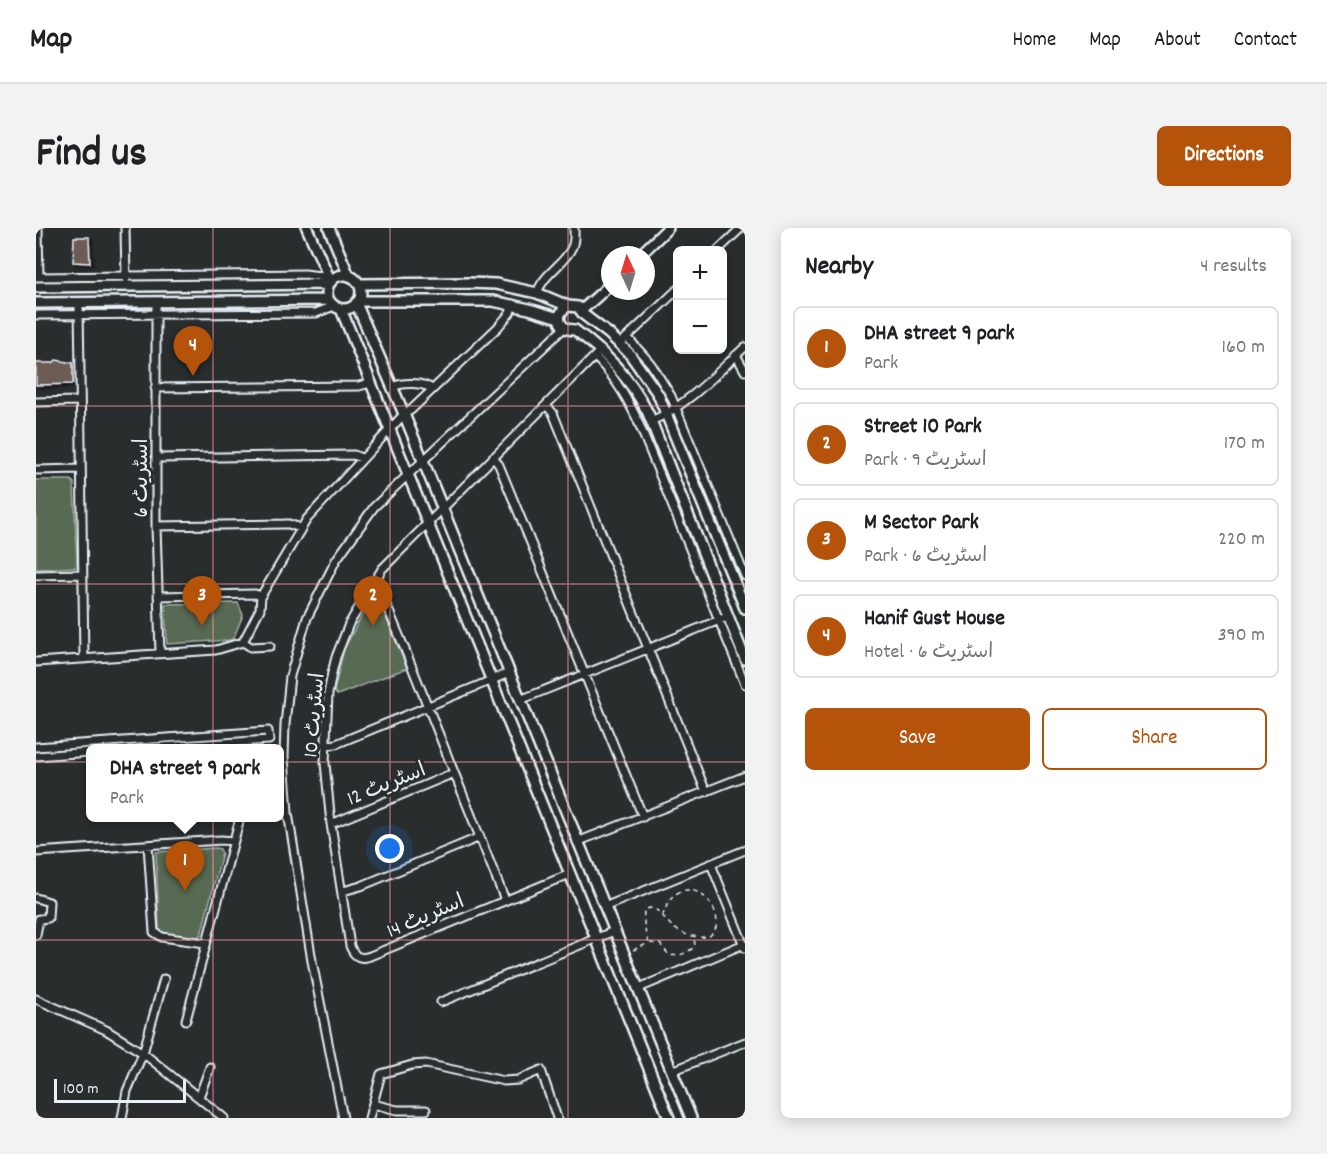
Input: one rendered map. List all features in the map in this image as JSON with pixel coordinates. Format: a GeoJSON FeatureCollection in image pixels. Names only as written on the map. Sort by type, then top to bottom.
{"type":"FeatureCollection","features":[{"type":"Feature","properties":{"kind":"street"},"geometry":{"type":"LineString","coordinates":[[38,228],[37,277],[305,274],[320,276],[330,283]]}},
{"type":"Feature","properties":{"kind":"street"},"geometry":{"type":"LineString","coordinates":[[125,228],[127,303]]}},
{"type":"Feature","properties":{"kind":"street"},"geometry":{"type":"LineString","coordinates":[[307,228],[330,283]]}},
{"type":"Feature","properties":{"kind":"street"},"geometry":{"type":"LineString","coordinates":[[36,303],[335,305],[349,308],[357,302],[361,293],[359,284],[349,276],[329,228]]}},
{"type":"Feature","properties":{"kind":"street"},"geometry":{"type":"LineString","coordinates":[[537,294],[548,274],[571,250],[574,228]]}},
{"type":"Feature","properties":{"kind":"street"},"geometry":{"type":"LineString","coordinates":[[649,246],[668,228]]}},
{"type":"Feature","properties":{"kind":"street"},"geometry":{"type":"LineString","coordinates":[[722,246],[741,228]]}},
{"type":"Feature","properties":{"kind":"street"},"geometry":{"type":"LineString","coordinates":[[349,276],[337,277],[330,283],[327,290],[370,383],[669,1118]]}},
{"type":"Feature","properties":{"kind":"street"},"geometry":{"type":"LineString","coordinates":[[36,287],[330,283]]}},
{"type":"Feature","properties":{"kind":"street"},"geometry":{"type":"LineString","coordinates":[[359,284],[484,283],[505,286],[537,294],[568,306],[578,307],[583,313],[623,340],[651,364],[676,409],[745,576]]}},
{"type":"Feature","properties":{"kind":"street"},"geometry":{"type":"LineString","coordinates":[[575,330],[582,324],[583,313],[601,294]]}},
{"type":"Feature","properties":{"kind":"street"},"geometry":{"type":"LineString","coordinates":[[623,340],[673,294]]}},
{"type":"Feature","properties":{"kind":"street"},"geometry":{"type":"LineString","coordinates":[[357,302],[483,300],[513,304],[559,318]]}},
{"type":"Feature","properties":{"kind":"street"},"geometry":{"type":"LineString","coordinates":[[357,302],[691,1118]]}},
{"type":"Feature","properties":{"kind":"street"},"geometry":{"type":"LineString","coordinates":[[79,303],[84,659]]}},
{"type":"Feature","properties":{"kind":"street","name":"اسٹریٹ 6"},"geometry":{"type":"LineString","coordinates":[[156,303],[156,526],[160,653]]}},
{"type":"Feature","properties":{"kind":"street"},"geometry":{"type":"LineString","coordinates":[[36,662],[216,650],[243,642],[260,609],[261,596],[300,528],[389,429],[498,327],[510,313],[513,304]]}},
{"type":"Feature","properties":{"kind":"street"},"geometry":{"type":"LineString","coordinates":[[36,315],[316,313],[335,305]]}},
{"type":"Feature","properties":{"kind":"street"},"geometry":{"type":"LineString","coordinates":[[564,328],[559,318],[561,310],[568,306]]}},
{"type":"Feature","properties":{"kind":"street"},"geometry":{"type":"LineString","coordinates":[[564,328],[575,330],[598,354],[625,376],[644,405],[745,684]]}},
{"type":"Feature","properties":{"kind":"street"},"geometry":{"type":"LineString","coordinates":[[344,1118],[312,961],[288,813],[284,757],[290,676],[307,618],[336,560],[374,507],[564,328]]}},
{"type":"Feature","properties":{"kind":"street"},"geometry":{"type":"LineString","coordinates":[[623,340],[658,394],[745,608]]}},
{"type":"Feature","properties":{"kind":"street"},"geometry":{"type":"LineString","coordinates":[[651,422],[676,409],[745,347]]}},
{"type":"Feature","properties":{"kind":"street"},"geometry":{"type":"LineString","coordinates":[[598,354],[623,391],[638,419],[723,619],[745,659]]}},
{"type":"Feature","properties":{"kind":"street","name":"اسٹریٹ 10"},"geometry":{"type":"LineString","coordinates":[[358,957],[353,954],[350,946],[331,824],[325,763],[328,694],[336,657],[349,624],[382,568],[441,507],[598,354]]}},
{"type":"Feature","properties":{"kind":"street"},"geometry":{"type":"LineString","coordinates":[[736,355],[745,371]]}},
{"type":"Feature","properties":{"kind":"street"},"geometry":{"type":"LineString","coordinates":[[155,388],[359,386],[370,383]]}},
{"type":"Feature","properties":{"kind":"street"},"geometry":{"type":"LineString","coordinates":[[393,387],[403,384],[427,385],[432,389]]}},
{"type":"Feature","properties":{"kind":"street"},"geometry":{"type":"LineString","coordinates":[[36,402],[79,401]]}},
{"type":"Feature","properties":{"kind":"street"},"geometry":{"type":"LineString","coordinates":[[546,405],[553,413],[706,792]]}},
{"type":"Feature","properties":{"kind":"street"},"geometry":{"type":"LineString","coordinates":[[156,458],[354,455],[361,458]]}},
{"type":"Feature","properties":{"kind":"street"},"geometry":{"type":"LineString","coordinates":[[493,457],[499,465],[643,817]]}},
{"type":"Feature","properties":{"kind":"street"},"geometry":{"type":"LineString","coordinates":[[36,470],[80,469]]}},
{"type":"Feature","properties":{"kind":"street"},"geometry":{"type":"LineString","coordinates":[[156,526],[290,525],[300,528]]}},
{"type":"Feature","properties":{"kind":"street"},"geometry":{"type":"LineString","coordinates":[[36,575],[82,573]]}},
{"type":"Feature","properties":{"kind":"street"},"geometry":{"type":"LineString","coordinates":[[373,581],[381,592],[505,900]]}},
{"type":"Feature","properties":{"kind":"street"},"geometry":{"type":"LineString","coordinates":[[158,596],[255,594],[261,596]]}},
{"type":"Feature","properties":{"kind":"street"},"geometry":{"type":"LineString","coordinates":[[520,700],[723,619]]}},
{"type":"Feature","properties":{"kind":"street"},"geometry":{"type":"LineString","coordinates":[[243,642],[251,647],[270,646]]}},
{"type":"Feature","properties":{"kind":"street"},"geometry":{"type":"LineString","coordinates":[[325,745],[336,744],[508,672]]}},
{"type":"Feature","properties":{"kind":"street"},"geometry":{"type":"LineString","coordinates":[[36,747],[268,731],[269,740],[244,744]]}},
{"type":"Feature","properties":{"kind":"street"},"geometry":{"type":"LineString","coordinates":[[237,734],[238,744]]}},
{"type":"Feature","properties":{"kind":"street"},"geometry":{"type":"LineString","coordinates":[[36,756],[86,752]]}},
{"type":"Feature","properties":{"kind":"street","name":"اسٹریٹ 12"},"geometry":{"type":"LineString","coordinates":[[331,824],[454,773]]}},
{"type":"Feature","properties":{"kind":"street"},"geometry":{"type":"LineString","coordinates":[[577,842],[745,776]]}},
{"type":"Feature","properties":{"kind":"street"},"geometry":{"type":"LineString","coordinates":[[186,1020],[239,822]]}},
{"type":"Feature","properties":{"kind":"street"},"geometry":{"type":"LineString","coordinates":[[343,891],[361,886],[480,837]]}},
{"type":"Feature","properties":{"kind":"street"},"geometry":{"type":"LineString","coordinates":[[36,852],[234,841]]}},
{"type":"Feature","properties":{"kind":"street"},"geometry":{"type":"LineString","coordinates":[[148,845],[154,932],[162,938],[205,944]]}},
{"type":"Feature","properties":{"kind":"street"},"geometry":{"type":"LineString","coordinates":[[604,907],[745,850]]}},
{"type":"Feature","properties":{"kind":"street"},"geometry":{"type":"LineString","coordinates":[[639,988],[744,946],[711,864]]}},
{"type":"Feature","properties":{"kind":"street","name":"اسٹریٹ 14"},"geometry":{"type":"LineString","coordinates":[[358,957],[363,959],[570,874]]}},
{"type":"Feature","properties":{"kind":"street"},"geometry":{"type":"LineString","coordinates":[[36,898],[49,902],[48,918],[39,919],[36,935]]}},
{"type":"Feature","properties":{"kind":"street"},"geometry":{"type":"LineString","coordinates":[[441,1002],[614,931]]}},
{"type":"Feature","properties":{"kind":"street"},"geometry":{"type":"LineString","coordinates":[[122,1118],[127,1091],[143,1053],[164,979]]}},
{"type":"Feature","properties":{"kind":"street"},"geometry":{"type":"LineString","coordinates":[[36,999],[106,1030],[143,1053],[224,1118]]}},
{"type":"Feature","properties":{"kind":"street"},"geometry":{"type":"LineString","coordinates":[[672,1071],[745,1042]]}},
{"type":"Feature","properties":{"kind":"street"},"geometry":{"type":"LineString","coordinates":[[369,1118],[381,1074],[412,1065],[426,1064],[504,1082],[518,1080],[541,1070],[557,1118]]}},
{"type":"Feature","properties":{"kind":"street"},"geometry":{"type":"LineString","coordinates":[[199,1097],[210,1067]]}},
{"type":"Feature","properties":{"kind":"street"},"geometry":{"type":"LineString","coordinates":[[373,1104],[397,1110],[426,1110]]}},
{"type":"Feature","properties":{"kind":"path"},"geometry":{"type":"LineString","coordinates":[[649,943],[645,933],[644,911],[649,908],[654,908],[663,915],[674,928],[695,937],[708,937],[714,934],[718,922],[713,907],[690,889],[681,889],[665,907],[663,915]]}},
{"type":"Feature","properties":{"kind":"path"},"geometry":{"type":"LineString","coordinates":[[624,954],[649,943],[660,944],[669,955],[679,955],[690,951],[695,946],[695,937]]}},
{"type":"Feature","properties":{"kind":"green space"},"geometry":{"type":"Polygon","coordinates":[[[36,480],[71,480],[74,483],[77,567],[36,569],[36,480]]]}},
{"type":"Feature","properties":{"kind":"green space"},"geometry":{"type":"Polygon","coordinates":[[[373,595],[380,603],[407,668],[337,695],[334,691],[344,649],[373,595]]]}},
{"type":"Feature","properties":{"kind":"green space"},"geometry":{"type":"Polygon","coordinates":[[[238,603],[243,615],[234,637],[230,640],[167,644],[165,604],[238,603]]]}},
{"type":"Feature","properties":{"kind":"green space"},"geometry":{"type":"Polygon","coordinates":[[[216,848],[222,853],[201,935],[197,937],[163,934],[159,929],[156,852],[216,848]]]}},
{"type":"Feature","properties":{"kind":"building"},"geometry":{"type":"Polygon","coordinates":[[[74,237],[89,237],[90,263],[73,262],[74,237]]]}},
{"type":"Feature","properties":{"kind":"building"},"geometry":{"type":"Polygon","coordinates":[[[56,360],[73,363],[73,384],[36,385],[36,363],[53,363],[56,360]]]}},
{"type":"Feature","properties":{"kind":"place","name":"Hanif Gust House"},"geometry":{"type":"Point","coordinates":[193,376]}},
{"type":"Feature","properties":{"kind":"place","name":"M Sector Park"},"geometry":{"type":"Point","coordinates":[202,626]}},
{"type":"Feature","properties":{"kind":"place","name":"Street 10 Park"},"geometry":{"type":"Point","coordinates":[373,626]}},
{"type":"Feature","properties":{"kind":"place","name":"DHA street 9 park"},"geometry":{"type":"Point","coordinates":[185,891]}}]}
